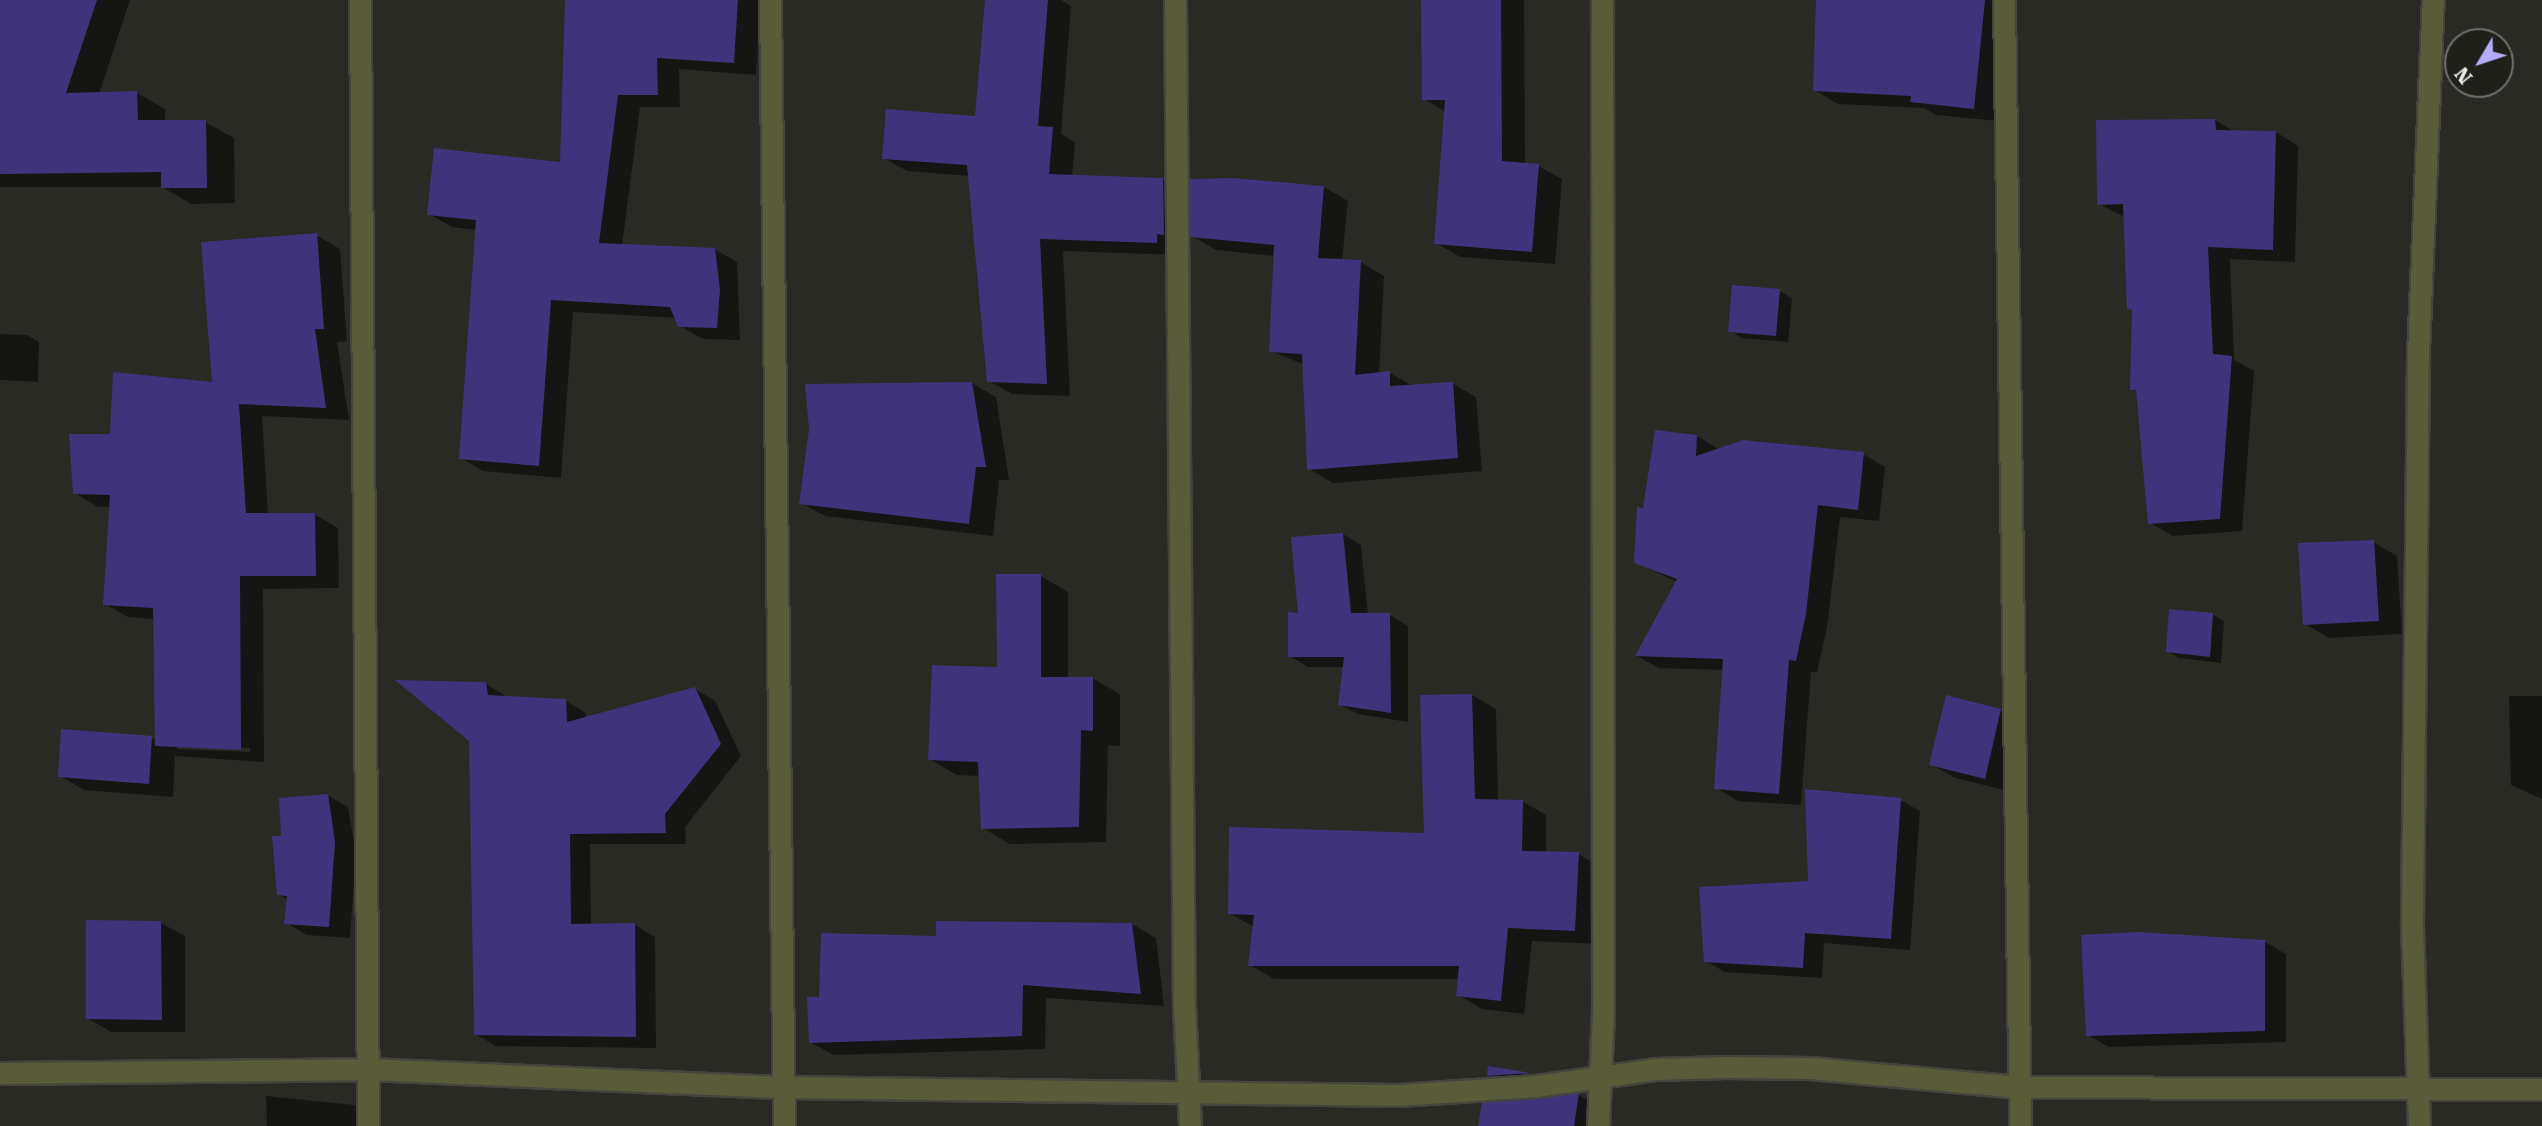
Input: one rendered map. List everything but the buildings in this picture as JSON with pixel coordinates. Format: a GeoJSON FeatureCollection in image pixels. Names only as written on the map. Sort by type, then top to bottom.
{"type":"FeatureCollection","features":[{"type":"Feature","properties":{"kind":"street"},"geometry":{"type":"LineString","coordinates":[[360,0],[368,1126]]}},
{"type":"Feature","properties":{"kind":"street"},"geometry":{"type":"LineString","coordinates":[[770,0],[784,1126]]}},
{"type":"Feature","properties":{"kind":"street"},"geometry":{"type":"LineString","coordinates":[[1175,0],[1184,1006],[1190,1126]]}},
{"type":"Feature","properties":{"kind":"street"},"geometry":{"type":"LineString","coordinates":[[1598,1126],[1603,1010],[1602,0]]}},
{"type":"Feature","properties":{"kind":"street"},"geometry":{"type":"LineString","coordinates":[[2004,0],[2020,1126]]}},
{"type":"Feature","properties":{"kind":"street"},"geometry":{"type":"LineString","coordinates":[[2419,1126],[2412,921],[2418,354],[2433,0]]}},
{"type":"Feature","properties":{"kind":"street"},"geometry":{"type":"LineString","coordinates":[[0,1073],[367,1069],[784,1087],[1188,1090],[1398,1095],[1598,1079],[1656,1069],[1810,1068],[2019,1087],[2418,1092],[2542,1089]]}}]}
